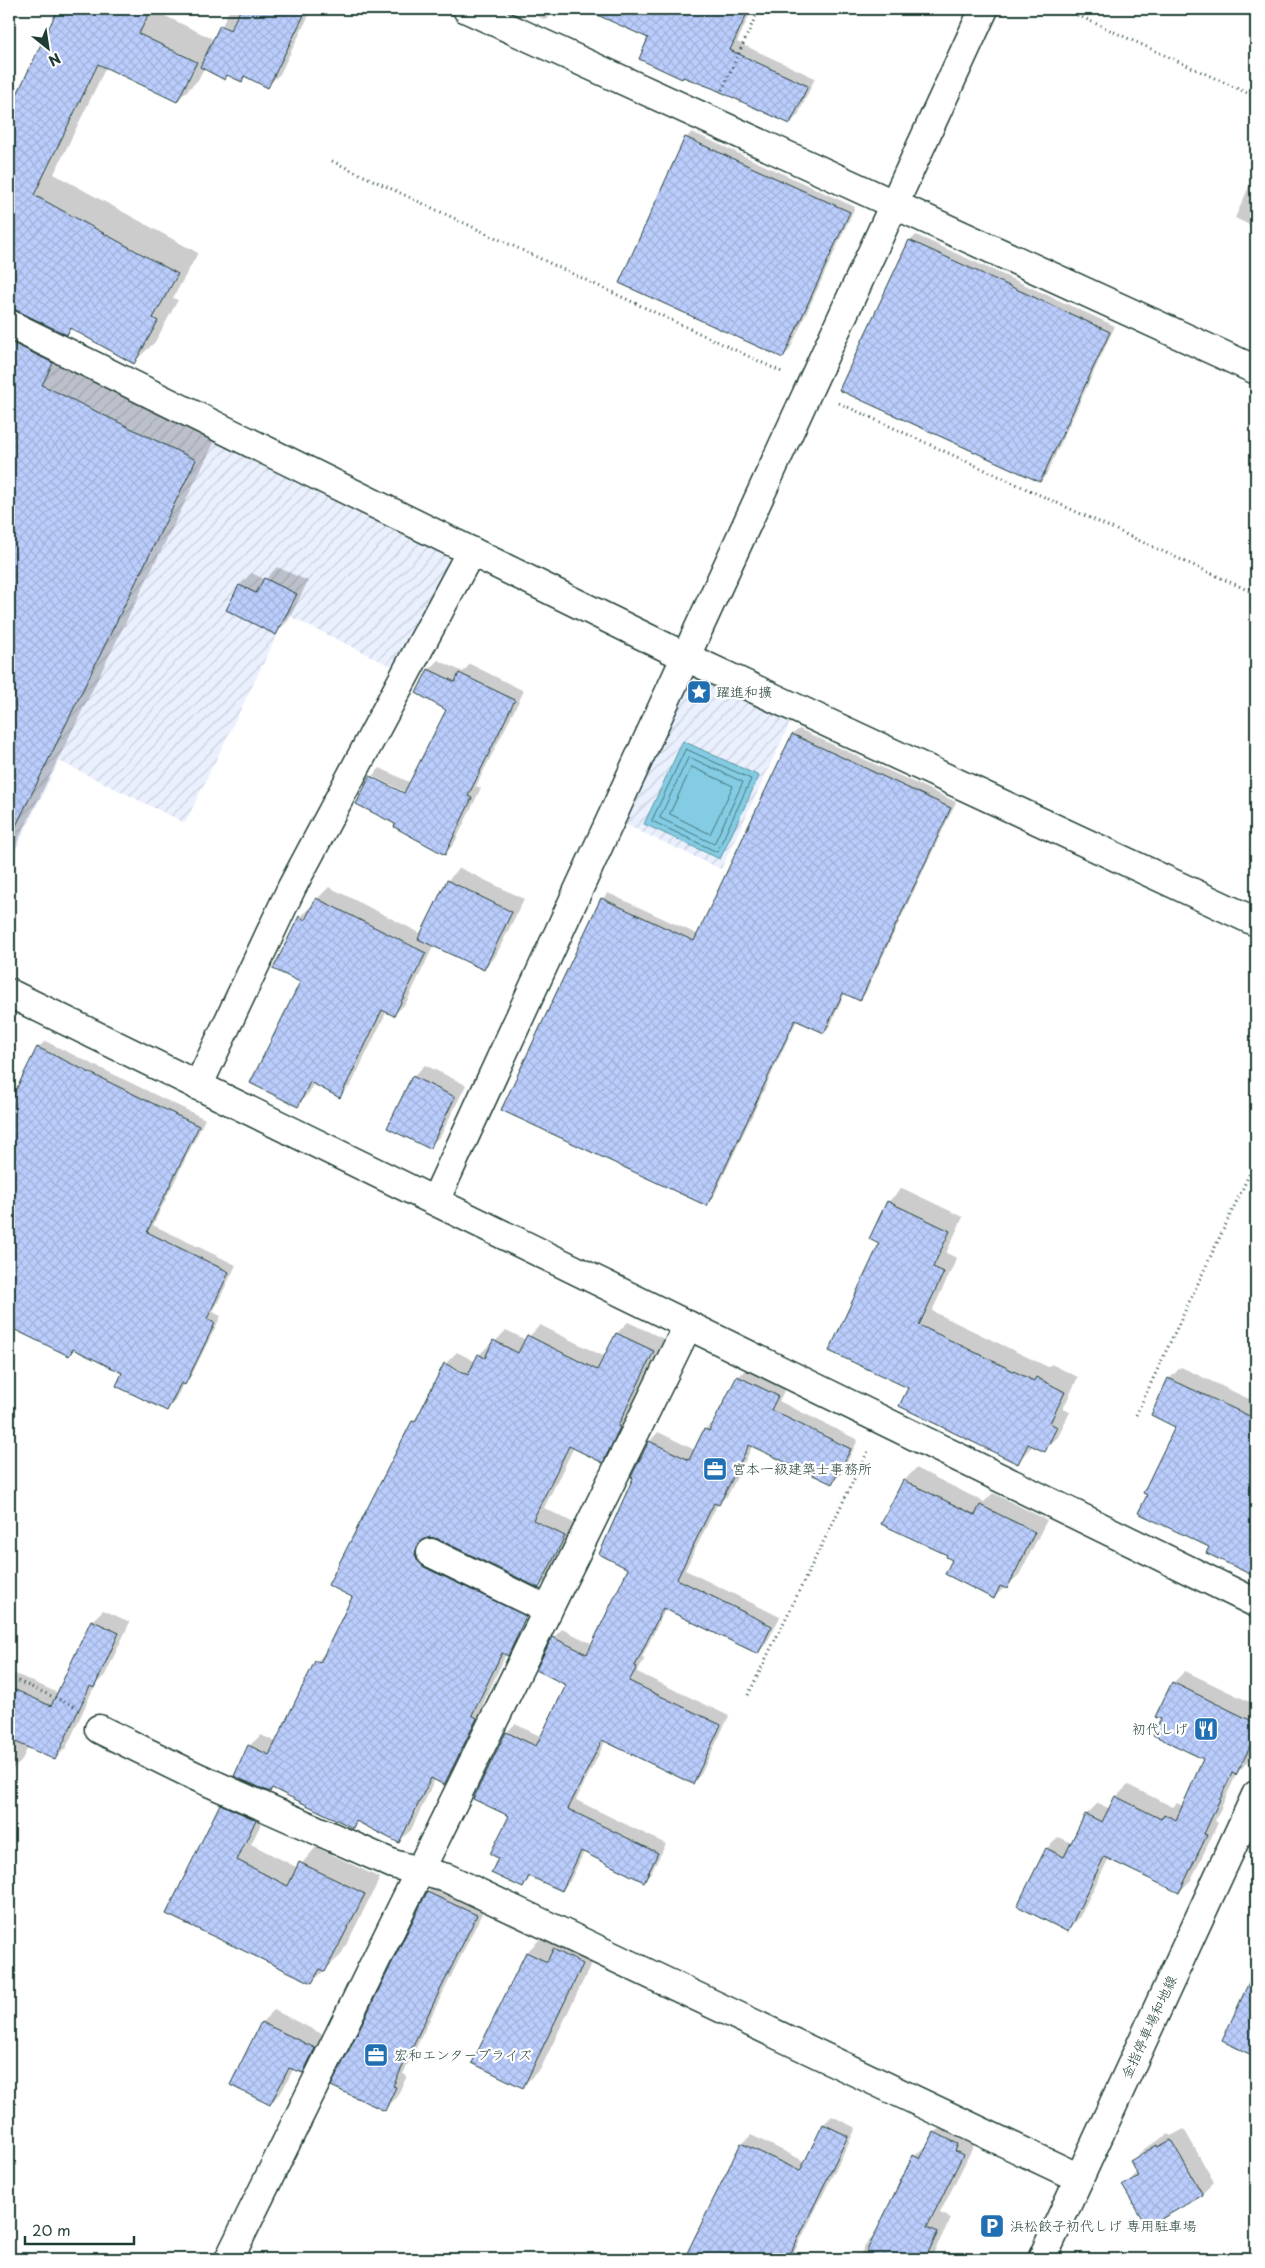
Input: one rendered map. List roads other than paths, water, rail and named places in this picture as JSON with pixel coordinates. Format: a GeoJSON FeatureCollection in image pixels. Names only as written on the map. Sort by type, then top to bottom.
{"type":"FeatureCollection","features":[{"type":"Feature","properties":{"kind":"street"},"geometry":{"type":"LineString","coordinates":[[467,9],[1256,370]]}},
{"type":"Feature","properties":{"kind":"street"},"geometry":{"type":"LineString","coordinates":[[435,1201],[984,9]]}},
{"type":"Feature","properties":{"kind":"street"},"geometry":{"type":"LineString","coordinates":[[9,324],[686,657],[1256,922]]}},
{"type":"Feature","properties":{"kind":"street"},"geometry":{"type":"LineString","coordinates":[[198,1086],[292,886],[471,552]]}},
{"type":"Feature","properties":{"kind":"street"},"geometry":{"type":"LineString","coordinates":[[9,993],[1256,1603]]}},
{"type":"Feature","properties":{"kind":"street"},"geometry":{"type":"LineString","coordinates":[[229,2259],[688,1325]]}},
{"type":"Feature","properties":{"kind":"street"},"geometry":{"type":"LineString","coordinates":[[431,1553],[548,1610]]}},
{"type":"Feature","properties":{"kind":"street"},"geometry":{"type":"LineString","coordinates":[[99,1729],[195,1776],[393,1864],[447,1878],[1079,2178]]}},
{"type":"Feature","properties":{"kind":"street","name":"金指停車場和地線"},"geometry":{"type":"LineString","coordinates":[[1042,2259],[1256,1795]]}},
{"type":"Feature","properties":{"kind":"water"},"geometry":{"type":"Polygon","coordinates":[[[683,741],[759,776],[720,859],[644,824],[683,741]]]}},
{"type":"Feature","properties":{"kind":"place","name":"躍進和擴"},"geometry":{"type":"Point","coordinates":[699,692]}},
{"type":"Feature","properties":{"kind":"place","name":"宮本一級建築士事務所"},"geometry":{"type":"Point","coordinates":[715,1469]}},
{"type":"Feature","properties":{"kind":"place","name":"初代しげ"},"geometry":{"type":"Point","coordinates":[1206,1729]}},
{"type":"Feature","properties":{"kind":"place","name":"宏和エンタープライズ"},"geometry":{"type":"Point","coordinates":[376,2055]}},
{"type":"Feature","properties":{"kind":"place","name":"浜松餃子初代しげ 専用駐車場"},"geometry":{"type":"Point","coordinates":[992,2226]}}]}
